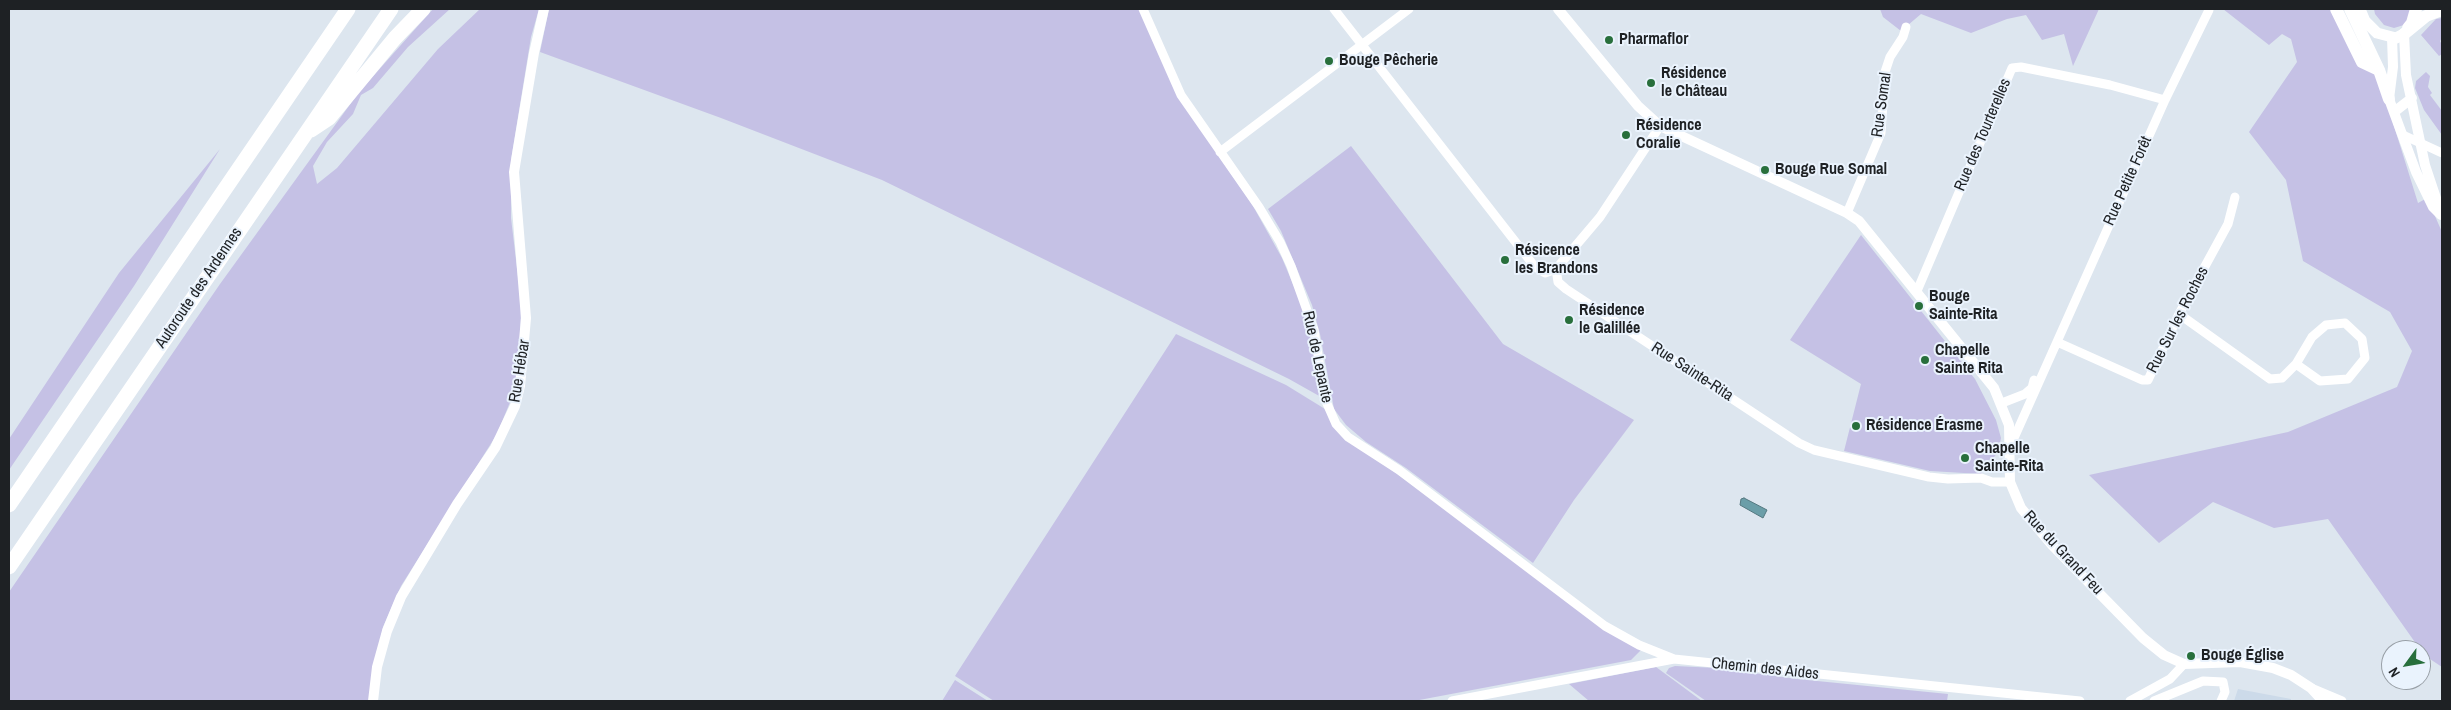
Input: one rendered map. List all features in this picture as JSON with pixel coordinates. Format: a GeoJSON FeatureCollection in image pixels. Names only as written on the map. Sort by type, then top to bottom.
{"type":"FeatureCollection","features":[{"type":"Feature","properties":{"kind":"highway"},"geometry":{"type":"LineString","coordinates":[[9,505],[348,9]]}},
{"type":"Feature","properties":{"kind":"highway","name":"Autoroute des Ardennes"},"geometry":{"type":"LineString","coordinates":[[9,567],[391,9]]}},
{"type":"Feature","properties":{"kind":"highway"},"geometry":{"type":"LineString","coordinates":[[305,133],[329,118],[395,38],[423,9]]}},
{"type":"Feature","properties":{"kind":"main road"},"geometry":{"type":"LineString","coordinates":[[2336,9],[2362,62],[2379,70]]}},
{"type":"Feature","properties":{"kind":"main road"},"geometry":{"type":"LineString","coordinates":[[2359,9],[2389,99]]}},
{"type":"Feature","properties":{"kind":"main road"},"geometry":{"type":"LineString","coordinates":[[2359,9],[2370,27],[2377,33],[2398,36],[2426,16],[2442,10]]}},
{"type":"Feature","properties":{"kind":"main road"},"geometry":{"type":"LineString","coordinates":[[2398,36],[2412,23],[2416,9]]}},
{"type":"Feature","properties":{"kind":"street","name":"Rue Hébar"},"geometry":{"type":"LineString","coordinates":[[373,701],[377,667],[387,631],[402,597],[458,504],[495,448],[516,406],[520,386],[526,318],[514,172],[534,53],[544,9]]}},
{"type":"Feature","properties":{"kind":"street","name":"Rue de Lepante"},"geometry":{"type":"LineString","coordinates":[[1143,9],[1181,95],[1259,207],[1280,242],[1291,266],[1314,330],[1328,410],[1336,424],[1348,437],[1399,470],[1606,626],[1639,645],[1674,659]]}},
{"type":"Feature","properties":{"kind":"street"},"geometry":{"type":"LineString","coordinates":[[1334,9],[1534,267],[1545,273],[1556,269],[1600,217],[1660,126]]}},
{"type":"Feature","properties":{"kind":"street"},"geometry":{"type":"LineString","coordinates":[[1220,152],[1409,9]]}},
{"type":"Feature","properties":{"kind":"street","name":"Rue du Grand Feu"},"geometry":{"type":"LineString","coordinates":[[1558,9],[1638,106],[1660,126],[1847,213],[1859,221],[1990,382],[2002,402],[2009,424],[2010,482],[2021,508],[2052,544],[2143,638],[2164,655],[2184,664],[2240,662],[2273,668],[2291,675],[2311,688],[2323,701]]}},
{"type":"Feature","properties":{"kind":"street","name":"Rue Petite Forêt"},"geometry":{"type":"LineString","coordinates":[[2010,446],[2165,100],[2210,10]]}},
{"type":"Feature","properties":{"kind":"street","name":"Rue Somal"},"geometry":{"type":"LineString","coordinates":[[1847,213],[1881,133],[1885,72],[1890,57],[1903,37],[1906,27]]}},
{"type":"Feature","properties":{"kind":"street"},"geometry":{"type":"LineString","coordinates":[[2398,36],[2428,174],[2442,216]]}},
{"type":"Feature","properties":{"kind":"street"},"geometry":{"type":"LineString","coordinates":[[2398,36],[2389,99],[2424,188],[2433,206],[2442,216]]}},
{"type":"Feature","properties":{"kind":"street","name":"Rue des Tourterelles"},"geometry":{"type":"LineString","coordinates":[[1917,291],[2012,68],[2021,67],[2101,83],[2165,100]]}},
{"type":"Feature","properties":{"kind":"street"},"geometry":{"type":"LineString","coordinates":[[2394,112],[2412,98]]}},
{"type":"Feature","properties":{"kind":"street"},"geometry":{"type":"LineString","coordinates":[[2403,135],[2442,152]]}},
{"type":"Feature","properties":{"kind":"street","name":"Rue Sur les Roches"},"geometry":{"type":"LineString","coordinates":[[2056,342],[2142,380],[2148,380],[2179,314],[2228,224],[2235,196]]}},
{"type":"Feature","properties":{"kind":"street","name":"Rue Sainte-Rita"},"geometry":{"type":"LineString","coordinates":[[1556,269],[1558,282],[1566,289],[1799,443],[1814,450],[1929,477],[1948,479],[1981,478],[1992,482],[2010,482]]}},
{"type":"Feature","properties":{"kind":"street"},"geometry":{"type":"LineString","coordinates":[[2179,314],[2270,379],[2282,378],[2296,364],[2312,336],[2326,325],[2345,323],[2362,339],[2365,358],[2348,379],[2320,381],[2296,364]]}},
{"type":"Feature","properties":{"kind":"street","name":"Rue Petite Forêt"},"geometry":{"type":"LineString","coordinates":[[2002,402],[2025,394],[2032,388],[2042,359],[2051,353]]}},
{"type":"Feature","properties":{"kind":"street","name":"Chemin des Aides"},"geometry":{"type":"LineString","coordinates":[[1452,701],[1674,659],[2080,701]]}},
{"type":"Feature","properties":{"kind":"street"},"geometry":{"type":"LineString","coordinates":[[2130,701],[2170,679],[2184,664]]}},
{"type":"Feature","properties":{"kind":"street"},"geometry":{"type":"LineString","coordinates":[[2154,701],[2203,681],[2223,682],[2225,692],[2221,701]]}},
{"type":"Feature","properties":{"kind":"street"},"geometry":{"type":"LineString","coordinates":[[2311,688],[2342,701]]}},
{"type":"Feature","properties":{"kind":"shaded area"},"geometry":{"type":"Polygon","coordinates":[[[433,9],[450,9],[408,47],[373,88],[361,95],[353,114],[327,142],[313,166],[317,184],[337,168],[438,49],[480,9],[539,9],[531,37],[511,160],[511,218],[521,302],[520,368],[515,390],[497,434],[401,586],[383,627],[369,701],[9,701],[9,592],[220,284],[359,92],[433,9]]]}},
{"type":"Feature","properties":{"kind":"shaded area"},"geometry":{"type":"Polygon","coordinates":[[[549,9],[1141,9],[1179,97],[1253,206],[1282,258],[1300,301],[1313,347],[1321,397],[1289,379],[882,180],[721,118],[540,52],[549,9]]]}},
{"type":"Feature","properties":{"kind":"shaded area"},"geometry":{"type":"Polygon","coordinates":[[[1880,9],[2099,9],[2073,66],[2064,34],[2042,40],[2026,15],[2007,19],[1971,33],[1921,14],[1901,31],[1883,17],[1880,9]]]}},
{"type":"Feature","properties":{"kind":"shaded area"},"geometry":{"type":"Polygon","coordinates":[[[2223,9],[2333,9],[2361,63],[2379,78],[2418,203],[2427,198],[2442,232],[2442,667],[2431,660],[2431,640],[2413,640],[2328,519],[2274,528],[2213,502],[2159,543],[2089,475],[2288,432],[2397,387],[2412,351],[2390,312],[2303,261],[2286,180],[2249,132],[2297,62],[2291,39],[2282,34],[2269,45],[2223,9]]]}},
{"type":"Feature","properties":{"kind":"shaded area"},"geometry":{"type":"Polygon","coordinates":[[[2374,9],[2411,9],[2411,16],[2404,25],[2394,28],[2384,25],[2375,14],[2374,9]]]}},
{"type":"Feature","properties":{"kind":"shaded area"},"geometry":{"type":"Polygon","coordinates":[[[2442,18],[2442,38],[2440,41],[2442,54],[2439,56],[2421,35],[2436,19],[2442,18]]]}},
{"type":"Feature","properties":{"kind":"shaded area"},"geometry":{"type":"Polygon","coordinates":[[[2426,72],[2430,76],[2428,87],[2432,93],[2430,95],[2442,111],[2442,135],[2424,110],[2415,88],[2416,81],[2426,72]]]}},
{"type":"Feature","properties":{"kind":"shaded area"},"geometry":{"type":"Polygon","coordinates":[[[1351,146],[1503,344],[1634,420],[1574,500],[1533,563],[1406,468],[1366,442],[1346,425],[1334,409],[1320,334],[1312,305],[1281,231],[1268,209],[1351,146]]]}},
{"type":"Feature","properties":{"kind":"shaded area"},"geometry":{"type":"Polygon","coordinates":[[[220,149],[134,286],[9,470],[9,439],[119,273],[220,149]]]}},
{"type":"Feature","properties":{"kind":"shaded area"},"geometry":{"type":"Polygon","coordinates":[[[1861,235],[1975,379],[1996,420],[2001,438],[1998,452],[1981,474],[1930,471],[1844,451],[1861,384],[1790,340],[1861,235]]]}},
{"type":"Feature","properties":{"kind":"shaded area"},"geometry":{"type":"Polygon","coordinates":[[[1176,334],[1286,385],[1325,409],[1339,432],[1641,650],[1631,660],[1414,701],[994,701],[955,676],[1176,334]]]}},
{"type":"Feature","properties":{"kind":"shaded area"},"geometry":{"type":"Polygon","coordinates":[[[1675,666],[1717,668],[1797,679],[1948,694],[1947,701],[1706,701],[1666,673],[1669,668],[1675,666]]]}},
{"type":"Feature","properties":{"kind":"shaded area"},"geometry":{"type":"Polygon","coordinates":[[[1656,667],[1702,701],[1589,701],[1569,684],[1656,667]]]}},
{"type":"Feature","properties":{"kind":"shaded area"},"geometry":{"type":"Polygon","coordinates":[[[955,680],[988,701],[942,701],[955,680]]]}},
{"type":"Feature","properties":{"kind":"shaded area"},"geometry":{"type":"Polygon","coordinates":[[[2238,689],[2291,699],[2291,701],[2234,701],[2238,689]]]}},
{"type":"Feature","properties":{"kind":"water"},"geometry":{"type":"Polygon","coordinates":[[[1744,498],[1767,510],[1763,518],[1740,505],[1741,499],[1744,498]]]}},
{"type":"Feature","properties":{"kind":"place","name":"Pharmaflor"},"geometry":{"type":"Point","coordinates":[1609,40]}},
{"type":"Feature","properties":{"kind":"place","name":"Bouge Pêcherie"},"geometry":{"type":"Point","coordinates":[1329,61]}},
{"type":"Feature","properties":{"kind":"place","name":"Résidence le Château"},"geometry":{"type":"Point","coordinates":[1651,83]}},
{"type":"Feature","properties":{"kind":"place","name":"Résidence Coralie"},"geometry":{"type":"Point","coordinates":[1626,135]}},
{"type":"Feature","properties":{"kind":"place","name":"Bouge Rue Somal"},"geometry":{"type":"Point","coordinates":[1765,170]}},
{"type":"Feature","properties":{"kind":"place","name":"Résicence les Brandons"},"geometry":{"type":"Point","coordinates":[1505,260]}},
{"type":"Feature","properties":{"kind":"place","name":"Bouge Sainte-Rita"},"geometry":{"type":"Point","coordinates":[1919,306]}},
{"type":"Feature","properties":{"kind":"place","name":"Résidence le Galillée"},"geometry":{"type":"Point","coordinates":[1569,320]}},
{"type":"Feature","properties":{"kind":"place","name":"Chapelle Sainte Rita"},"geometry":{"type":"Point","coordinates":[1925,360]}},
{"type":"Feature","properties":{"kind":"place","name":"Résidence Érasme"},"geometry":{"type":"Point","coordinates":[1856,426]}},
{"type":"Feature","properties":{"kind":"place","name":"Chapelle Sainte-Rita"},"geometry":{"type":"Point","coordinates":[1965,458]}},
{"type":"Feature","properties":{"kind":"place","name":"Bouge Église"},"geometry":{"type":"Point","coordinates":[2191,656]}}]}
